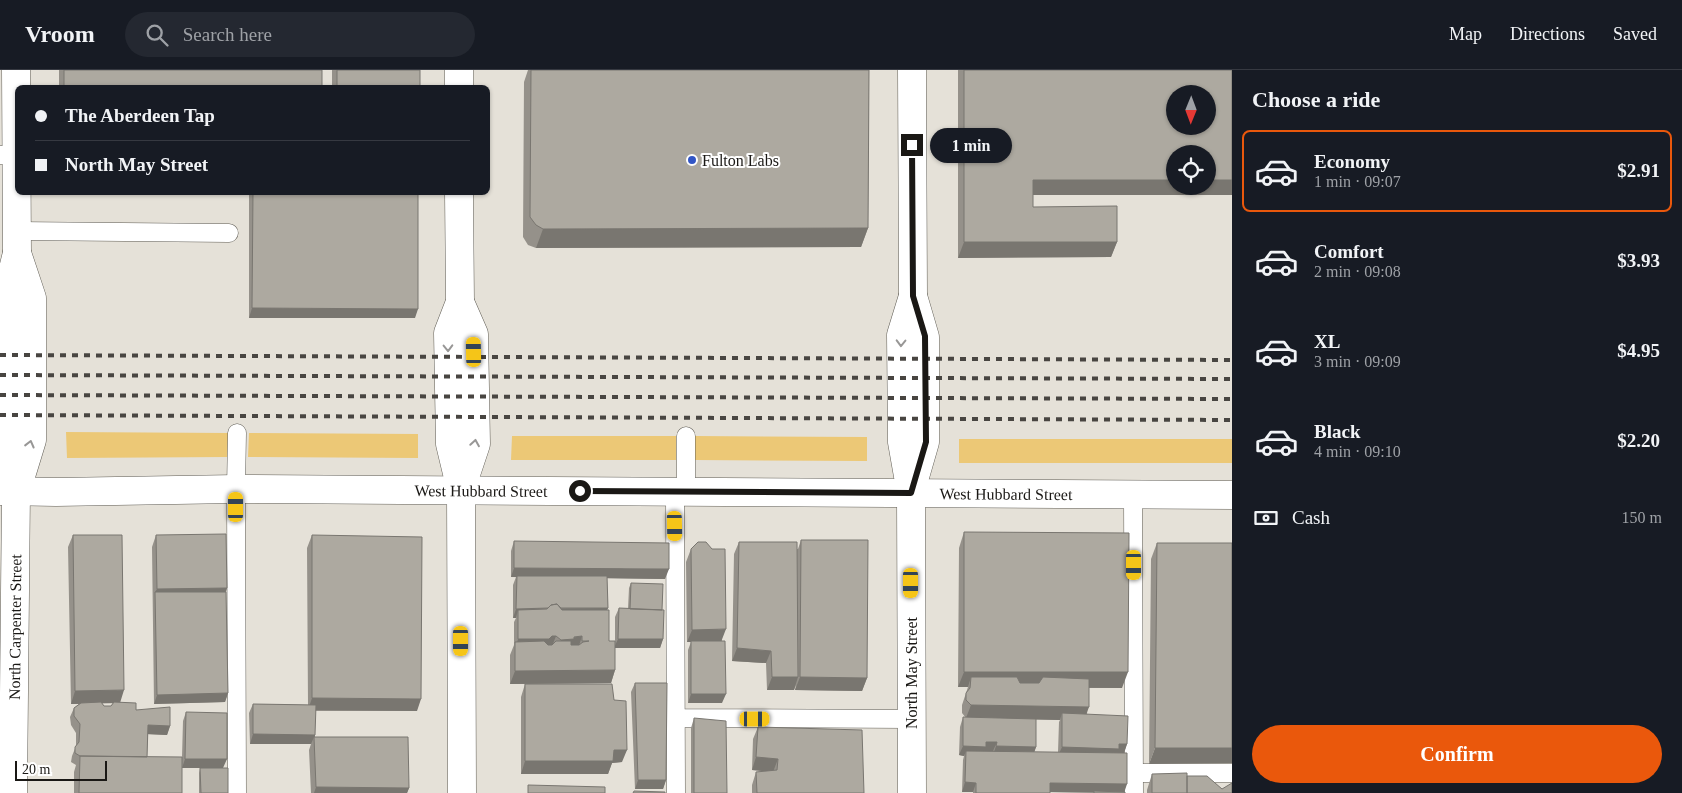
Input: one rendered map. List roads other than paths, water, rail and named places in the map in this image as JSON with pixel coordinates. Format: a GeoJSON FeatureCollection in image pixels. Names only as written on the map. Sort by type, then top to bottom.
{"type":"FeatureCollection","features":[{"type":"Feature","properties":{"kind":"street","name":"North Carpenter Street"},"geometry":{"type":"LineString","coordinates":[[15,85],[16,70]]}},
{"type":"Feature","properties":{"kind":"street"},"geometry":{"type":"LineString","coordinates":[[459,70],[459,85]]}},
{"type":"Feature","properties":{"kind":"street","name":"North May Street"},"geometry":{"type":"LineString","coordinates":[[912,70],[913,296],[925,336],[926,442],[911,493],[912,793]]}},
{"type":"Feature","properties":{"kind":"street","name":"North Carpenter Street"},"geometry":{"type":"LineString","coordinates":[[13,793],[8,491],[32,440],[32,298],[17,242],[11,155],[15,87]]}},
{"type":"Feature","properties":{"kind":"street"},"geometry":{"type":"LineString","coordinates":[[459,195],[460,302],[474,334],[476,444],[461,490],[462,793]]}},
{"type":"Feature","properties":{"kind":"street","name":"West Hubbard Street"},"geometry":{"type":"LineString","coordinates":[[8,491],[236,488],[1232,495]]}},
{"type":"Feature","properties":{"kind":"lane"},"geometry":{"type":"LineString","coordinates":[[17,242],[229,233]]}},
{"type":"Feature","properties":{"kind":"lane"},"geometry":{"type":"LineString","coordinates":[[237,433],[237,793]]}},
{"type":"Feature","properties":{"kind":"lane"},"geometry":{"type":"LineString","coordinates":[[676,793],[681,491],[686,436]]}},
{"type":"Feature","properties":{"kind":"lane"},"geometry":{"type":"LineString","coordinates":[[1133,494],[1134,793]]}},
{"type":"Feature","properties":{"kind":"lane"},"geometry":{"type":"LineString","coordinates":[[676,718],[911,719]]}},
{"type":"Feature","properties":{"kind":"lane"},"geometry":{"type":"LineString","coordinates":[[1134,773],[1232,773]]}},
{"type":"Feature","properties":{"kind":"railway"},"geometry":{"type":"LineString","coordinates":[[0,355],[1232,360]]}},
{"type":"Feature","properties":{"kind":"railway"},"geometry":{"type":"LineString","coordinates":[[0,375],[1232,379]]}},
{"type":"Feature","properties":{"kind":"railway"},"geometry":{"type":"LineString","coordinates":[[0,395],[1232,399]]}},
{"type":"Feature","properties":{"kind":"railway"},"geometry":{"type":"LineString","coordinates":[[0,415],[1232,420]]}},
{"type":"Feature","properties":{"kind":"place","name":"Fulton Labs"},"geometry":{"type":"Point","coordinates":[692,160]}}]}
